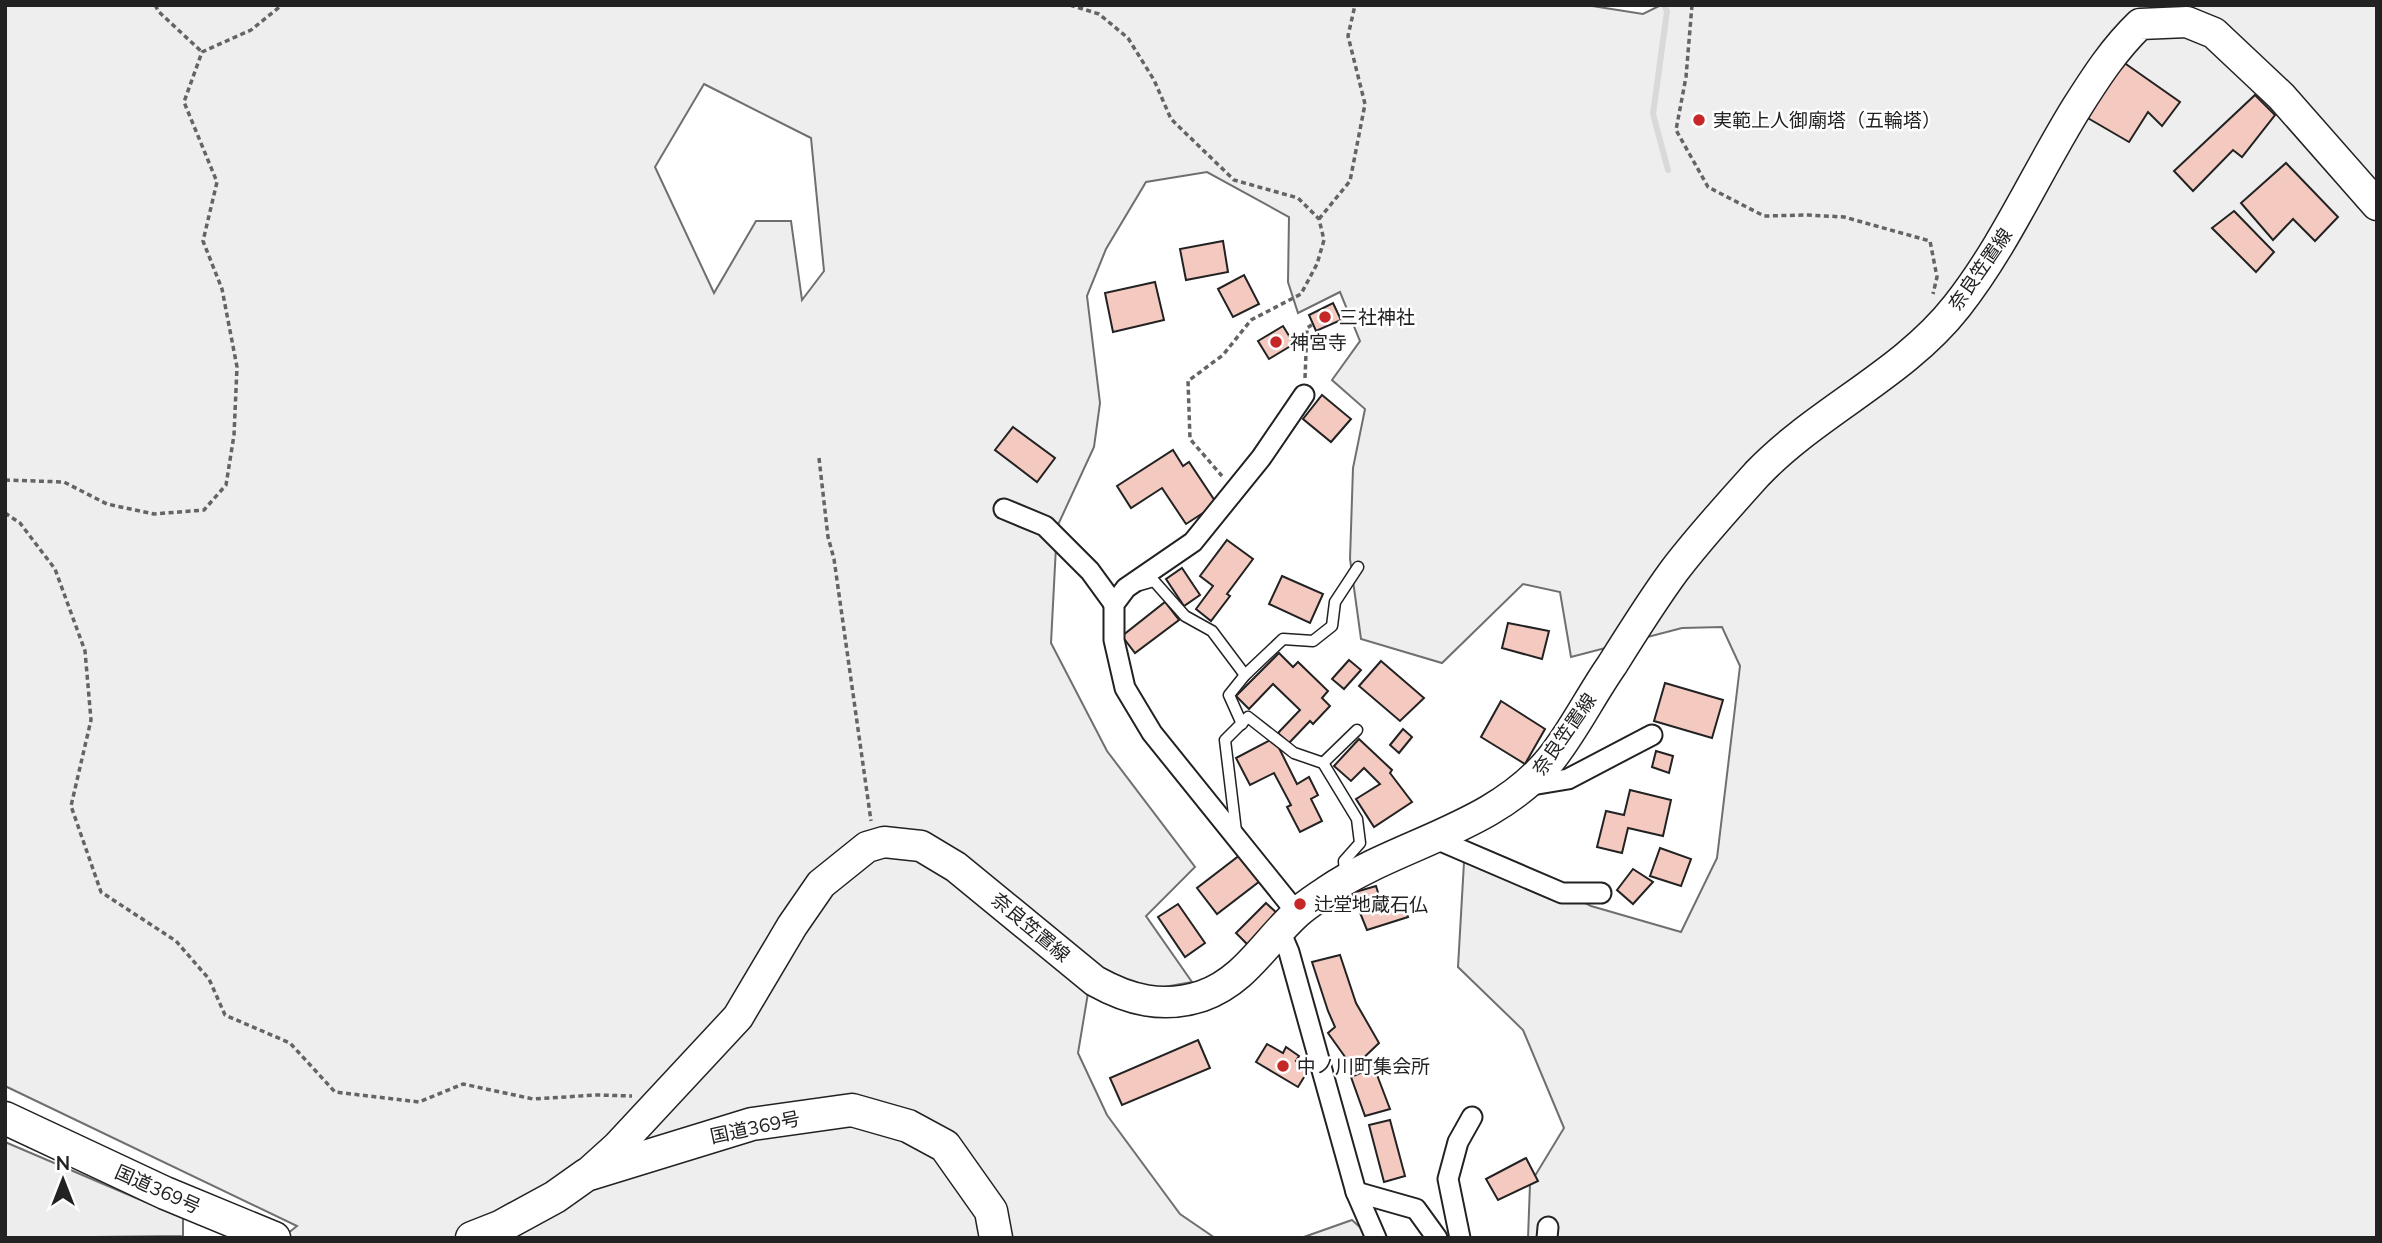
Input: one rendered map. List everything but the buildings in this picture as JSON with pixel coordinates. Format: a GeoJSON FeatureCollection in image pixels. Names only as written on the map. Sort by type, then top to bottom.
{"type":"FeatureCollection","features":[{"type":"Feature","properties":{"kind":"highway","name":"国道369号"},"geometry":{"type":"LineString","coordinates":[[472,1238],[555,1197],[586,1175],[752,1124],[852,1111],[908,1126],[945,1146],[991,1211],[996,1238]]}},
{"type":"Feature","properties":{"kind":"highway","name":"国道369号"},"geometry":{"type":"LineString","coordinates":[[5,1118],[104,1170],[274,1238]]}},
{"type":"Feature","properties":{"kind":"main road","name":"奈良笠置線"},"geometry":{"type":"LineString","coordinates":[[867,847],[884,842],[921,846],[967,875],[1095,981],[1118,994],[1145,1002],[1198,997],[1221,988],[1244,971],[1289,922],[1346,879],[1388,857],[1436,839],[1526,786],[1552,758],[1675,570],[1759,472],[1812,424],[1919,345],[1956,308],[2019,211],[2056,141],[2101,69],[2123,40],[2140,24],[2187,22],[2214,33],[2281,96],[2377,205]]}},
{"type":"Feature","properties":{"kind":"main road"},"geometry":{"type":"LineString","coordinates":[[586,1175],[617,1147],[738,1017],[792,926],[821,884],[867,847]]}},
{"type":"Feature","properties":{"kind":"street"},"geometry":{"type":"LineString","coordinates":[[1304,395],[1261,458],[1193,542],[1120,596],[1114,640],[1125,688],[1152,733],[1237,838],[1289,922],[1289,952],[1356,1192],[1376,1238]]}},
{"type":"Feature","properties":{"kind":"street"},"geometry":{"type":"LineString","coordinates":[[1004,509],[1045,526],[1120,596]]}},
{"type":"Feature","properties":{"kind":"street"},"geometry":{"type":"LineString","coordinates":[[1526,786],[1568,779],[1652,735]]}},
{"type":"Feature","properties":{"kind":"street"},"geometry":{"type":"LineString","coordinates":[[1436,839],[1562,893],[1601,893]]}},
{"type":"Feature","properties":{"kind":"street"},"geometry":{"type":"LineString","coordinates":[[1460,1238],[1448,1179],[1458,1142],[1472,1117]]}},
{"type":"Feature","properties":{"kind":"street"},"geometry":{"type":"LineString","coordinates":[[1356,1192],[1416,1209],[1437,1238]]}},
{"type":"Feature","properties":{"kind":"lane"},"geometry":{"type":"LineString","coordinates":[[1242,724],[1229,695],[1245,675],[1283,639],[1313,641],[1332,626],[1335,602],[1358,567]]}},
{"type":"Feature","properties":{"kind":"lane"},"geometry":{"type":"LineString","coordinates":[[1120,596],[1154,581],[1185,616],[1212,631],[1245,675]]}},
{"type":"Feature","properties":{"kind":"lane"},"geometry":{"type":"LineString","coordinates":[[1237,838],[1225,740],[1248,717],[1294,753],[1323,763],[1357,819],[1360,843],[1344,861],[1346,879]]}},
{"type":"Feature","properties":{"kind":"lane"},"geometry":{"type":"LineString","coordinates":[[1323,763],[1357,730]]}},
{"type":"Feature","properties":{"kind":"path"},"geometry":{"type":"LineString","coordinates":[[155,5],[159,12],[202,52]]}},
{"type":"Feature","properties":{"kind":"path"},"geometry":{"type":"LineString","coordinates":[[5,481],[64,482],[107,504],[154,514],[204,510],[226,485],[234,435],[237,367],[222,289],[203,241],[217,182],[184,103],[202,52],[251,30],[282,5]]}},
{"type":"Feature","properties":{"kind":"path"},"geometry":{"type":"LineString","coordinates":[[1070,5],[1099,14],[1128,38],[1154,80],[1171,119],[1234,180],[1298,198],[1319,219],[1324,240],[1317,264],[1301,294],[1251,320],[1223,355],[1188,381],[1190,439],[1235,491]]}},
{"type":"Feature","properties":{"kind":"path"},"geometry":{"type":"LineString","coordinates":[[1319,219],[1350,181],[1366,104],[1348,36],[1355,5]]}},
{"type":"Feature","properties":{"kind":"path"},"geometry":{"type":"LineString","coordinates":[[1692,5],[1686,78],[1676,130],[1708,187],[1764,216],[1844,217],[1930,241],[1937,277],[1930,304]]}},
{"type":"Feature","properties":{"kind":"path"},"geometry":{"type":"LineString","coordinates":[[1304,395],[1307,328],[1312,324]]}},
{"type":"Feature","properties":{"kind":"path"},"geometry":{"type":"LineString","coordinates":[[819,458],[828,537],[834,559],[871,821],[867,847]]}},
{"type":"Feature","properties":{"kind":"path"},"geometry":{"type":"LineString","coordinates":[[5,513],[20,523],[55,569],[85,651],[91,720],[71,806],[101,892],[176,941],[209,979],[226,1014],[290,1043],[335,1092],[419,1102],[463,1084],[533,1099],[596,1095],[662,1097]]}},
{"type":"Feature","properties":{"kind":"shaded area"},"geometry":{"type":"Polygon","coordinates":[[[5,5],[1586,5],[1643,14],[1661,5],[2377,5],[2377,1238],[1528,1238],[1530,1184],[1564,1128],[1523,1030],[1458,967],[1464,862],[1509,864],[1591,906],[1681,932],[1717,858],[1740,666],[1722,627],[1682,628],[1571,657],[1560,592],[1523,584],[1442,663],[1361,639],[1350,559],[1353,468],[1365,409],[1332,380],[1360,341],[1340,292],[1298,313],[1288,282],[1289,217],[1207,172],[1146,182],[1106,249],[1087,296],[1100,403],[1094,447],[1057,527],[1051,643],[1107,751],[1195,867],[1146,916],[1192,982],[1148,990],[1093,963],[1078,1053],[1107,1115],[1180,1214],[1215,1238],[282,1238],[297,1226],[5,1086],[5,5]],[[704,84],[655,167],[714,293],[756,221],[791,221],[802,300],[824,271],[811,138],[704,84]]]}},
{"type":"Feature","properties":{"kind":"shaded area"},"geometry":{"type":"Polygon","coordinates":[[[5,1142],[183,1218],[183,1236],[5,1238],[5,1142]]]}},
{"type":"Feature","properties":{"kind":"shaded area"},"geometry":{"type":"Polygon","coordinates":[[[1352,1220],[1372,1238],[1301,1238],[1352,1220]]]}},
{"type":"Feature","properties":{"kind":"waterway"},"geometry":{"type":"LineString","coordinates":[[1664,5],[1667,11],[1653,114],[1668,170]]}},
{"type":"Feature","properties":{"kind":"place","name":"実範上人御廟塔（五輪塔）"},"geometry":{"type":"Point","coordinates":[1699,120]}},
{"type":"Feature","properties":{"kind":"place","name":"三社神社"},"geometry":{"type":"Point","coordinates":[1325,317]}},
{"type":"Feature","properties":{"kind":"place","name":"神宮寺"},"geometry":{"type":"Point","coordinates":[1276,342]}},
{"type":"Feature","properties":{"kind":"place","name":"辻堂地蔵石仏"},"geometry":{"type":"Point","coordinates":[1300,904]}},
{"type":"Feature","properties":{"kind":"place","name":"中ノ川町集会所"},"geometry":{"type":"Point","coordinates":[1283,1066]}}]}
